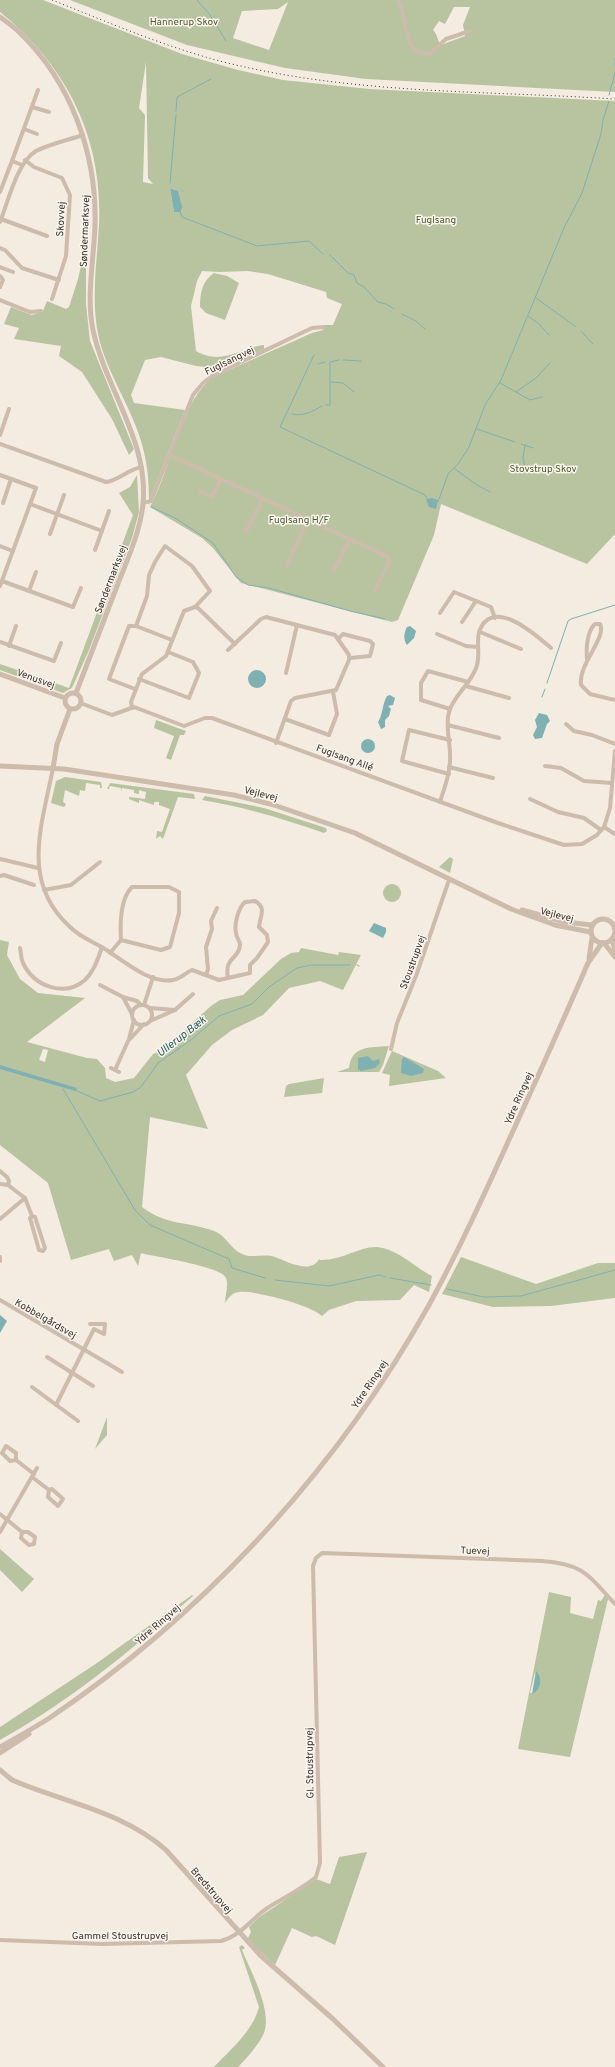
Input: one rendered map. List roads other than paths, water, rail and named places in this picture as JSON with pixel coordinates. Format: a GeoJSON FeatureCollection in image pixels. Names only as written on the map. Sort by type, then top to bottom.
{"type":"FeatureCollection","features":[{"type":"Feature","properties":{"kind":"street"},"geometry":{"type":"LineString","coordinates":[[398,0],[410,45],[418,53],[429,54],[446,39],[470,31]]}},
{"type":"Feature","properties":{"kind":"street","name":"Søndermarksvej"},"geometry":{"type":"LineString","coordinates":[[0,17],[21,33],[47,65],[71,104],[83,135],[90,161],[95,201],[90,302],[92,328],[99,354],[135,439],[142,467],[143,503],[136,536],[76,693]]}},
{"type":"Feature","properties":{"kind":"street"},"geometry":{"type":"LineString","coordinates":[[0,192],[38,90]]}},
{"type":"Feature","properties":{"kind":"street"},"geometry":{"type":"LineString","coordinates":[[32,107],[48,112]]}},
{"type":"Feature","properties":{"kind":"street"},"geometry":{"type":"LineString","coordinates":[[24,129],[37,134]]}},
{"type":"Feature","properties":{"kind":"street","name":"Skovvej"},"geometry":{"type":"LineString","coordinates":[[47,236],[1,221],[25,160],[36,151],[83,135]]}},
{"type":"Feature","properties":{"kind":"street","name":"Skovvej"},"geometry":{"type":"LineString","coordinates":[[25,160],[34,167],[62,178],[70,195],[66,256],[52,299]]}},
{"type":"Feature","properties":{"kind":"street"},"geometry":{"type":"LineString","coordinates":[[12,161],[22,165]]}},
{"type":"Feature","properties":{"kind":"street"},"geometry":{"type":"LineString","coordinates":[[0,248],[6,250],[22,268],[59,280]]}},
{"type":"Feature","properties":{"kind":"street"},"geometry":{"type":"LineString","coordinates":[[0,267],[14,272]]}},
{"type":"Feature","properties":{"kind":"street"},"geometry":{"type":"LineString","coordinates":[[0,276],[2,280],[0,287]]}},
{"type":"Feature","properties":{"kind":"street"},"geometry":{"type":"LineString","coordinates":[[0,300],[30,312],[41,311]]}},
{"type":"Feature","properties":{"kind":"street","name":"Fuglsangvej"},"geometry":{"type":"LineString","coordinates":[[143,503],[151,501],[188,406],[202,383],[212,376],[312,328],[324,327]]}},
{"type":"Feature","properties":{"kind":"street"},"geometry":{"type":"LineString","coordinates":[[0,435],[9,409]]}},
{"type":"Feature","properties":{"kind":"street"},"geometry":{"type":"LineString","coordinates":[[0,444],[106,482],[113,481],[127,470],[142,467]]}},
{"type":"Feature","properties":{"kind":"street"},"geometry":{"type":"LineString","coordinates":[[170,455],[389,558],[375,590]]}},
{"type":"Feature","properties":{"kind":"street"},"geometry":{"type":"LineString","coordinates":[[0,475],[36,488],[0,586]]}},
{"type":"Feature","properties":{"kind":"street"},"geometry":{"type":"LineString","coordinates":[[3,503],[11,479]]}},
{"type":"Feature","properties":{"kind":"street"},"geometry":{"type":"LineString","coordinates":[[200,491],[212,497],[221,479]]}},
{"type":"Feature","properties":{"kind":"street"},"geometry":{"type":"LineString","coordinates":[[50,534],[64,495]]}},
{"type":"Feature","properties":{"kind":"street"},"geometry":{"type":"LineString","coordinates":[[246,532],[263,498]]}},
{"type":"Feature","properties":{"kind":"street"},"geometry":{"type":"LineString","coordinates":[[30,504],[102,531]]}},
{"type":"Feature","properties":{"kind":"street"},"geometry":{"type":"LineString","coordinates":[[94,550],[109,511]]}},
{"type":"Feature","properties":{"kind":"street"},"geometry":{"type":"LineString","coordinates":[[286,566],[308,520]]}},
{"type":"Feature","properties":{"kind":"street"},"geometry":{"type":"LineString","coordinates":[[334,570],[350,539]]}},
{"type":"Feature","properties":{"kind":"street"},"geometry":{"type":"LineString","coordinates":[[0,546],[13,551]]}},
{"type":"Feature","properties":{"kind":"street"},"geometry":{"type":"LineString","coordinates":[[82,704],[112,715],[132,707],[131,702],[139,679],[142,674],[166,656],[184,611],[195,607],[210,591],[192,566],[165,546],[154,562],[149,575],[147,596],[136,626]]}},
{"type":"Feature","properties":{"kind":"street"},"geometry":{"type":"LineString","coordinates":[[29,591],[36,572]]}},
{"type":"Feature","properties":{"kind":"street"},"geometry":{"type":"LineString","coordinates":[[2,581],[73,607],[81,588]]}},
{"type":"Feature","properties":{"kind":"street"},"geometry":{"type":"LineString","coordinates":[[440,613],[454,592],[491,607],[495,618]]}},
{"type":"Feature","properties":{"kind":"street"},"geometry":{"type":"LineString","coordinates":[[462,622],[476,601]]}},
{"type":"Feature","properties":{"kind":"street"},"geometry":{"type":"LineString","coordinates":[[195,607],[235,644]]}},
{"type":"Feature","properties":{"kind":"street"},"geometry":{"type":"LineString","coordinates":[[440,802],[449,774],[450,740],[448,725],[450,709],[477,668],[480,632],[488,620],[501,617],[518,622],[551,648]]}},
{"type":"Feature","properties":{"kind":"street"},"geometry":{"type":"LineString","coordinates":[[228,650],[263,618],[335,635],[339,638],[350,658],[339,688],[333,692],[295,698],[291,702],[276,743]]}},
{"type":"Feature","properties":{"kind":"street"},"geometry":{"type":"LineString","coordinates":[[587,659],[586,651],[590,631],[595,624],[600,624],[602,628],[600,639],[587,659],[580,682],[582,688],[590,694],[615,700]]}},
{"type":"Feature","properties":{"kind":"street"},"geometry":{"type":"LineString","coordinates":[[286,673],[297,625]]}},
{"type":"Feature","properties":{"kind":"street"},"geometry":{"type":"LineString","coordinates":[[9,646],[16,626]]}},
{"type":"Feature","properties":{"kind":"street"},"geometry":{"type":"LineString","coordinates":[[135,689],[109,679],[129,626],[136,626],[172,640]]}},
{"type":"Feature","properties":{"kind":"street"},"geometry":{"type":"LineString","coordinates":[[480,632],[521,649]]}},
{"type":"Feature","properties":{"kind":"street"},"geometry":{"type":"LineString","coordinates":[[339,638],[343,634],[370,641],[373,644],[370,656],[350,658]]}},
{"type":"Feature","properties":{"kind":"street"},"geometry":{"type":"LineString","coordinates":[[437,634],[466,646],[478,647]]}},
{"type":"Feature","properties":{"kind":"street"},"geometry":{"type":"LineString","coordinates":[[0,642],[54,662],[61,643]]}},
{"type":"Feature","properties":{"kind":"street"},"geometry":{"type":"LineString","coordinates":[[139,679],[189,698],[199,673],[193,662],[168,652]]}},
{"type":"Feature","properties":{"kind":"street"},"geometry":{"type":"LineString","coordinates":[[450,709],[421,700],[421,683],[428,671],[509,698]]}},
{"type":"Feature","properties":{"kind":"street","name":"Venusvej"},"geometry":{"type":"LineString","coordinates":[[0,674],[66,698]]}},
{"type":"Feature","properties":{"kind":"street"},"geometry":{"type":"LineString","coordinates":[[285,719],[328,735],[337,714],[333,692]]}},
{"type":"Feature","properties":{"kind":"street"},"geometry":{"type":"LineString","coordinates":[[70,709],[66,706],[66,698],[70,694],[76,693],[81,699],[82,704]]}},
{"type":"Feature","properties":{"kind":"street"},"geometry":{"type":"LineString","coordinates":[[70,709],[75,709],[82,704]]}},
{"type":"Feature","properties":{"kind":"street","name":"Fuglsang Allé"},"geometry":{"type":"LineString","coordinates":[[132,707],[184,726],[205,718],[212,718],[276,743],[498,823],[564,845],[582,844],[602,829]]}},
{"type":"Feature","properties":{"kind":"street"},"geometry":{"type":"LineString","coordinates":[[70,709],[59,739],[39,838],[38,868],[44,890],[55,911],[70,928],[102,947],[137,971],[153,978],[172,980],[192,970],[219,980],[228,978],[250,973],[250,964],[257,958],[268,942],[267,935],[260,927],[263,912],[262,907],[255,901],[245,902],[240,908],[235,932],[239,941],[239,948],[228,963],[228,978]]}},
{"type":"Feature","properties":{"kind":"street"},"geometry":{"type":"LineString","coordinates":[[566,724],[574,731],[592,735],[615,744]]}},
{"type":"Feature","properties":{"kind":"street"},"geometry":{"type":"LineString","coordinates":[[448,725],[499,738]]}},
{"type":"Feature","properties":{"kind":"street"},"geometry":{"type":"LineString","coordinates":[[449,774],[402,761],[409,730],[450,740]]}},
{"type":"Feature","properties":{"kind":"street"},"geometry":{"type":"LineString","coordinates":[[602,829],[608,819],[613,794],[612,782],[615,751]]}},
{"type":"Feature","properties":{"kind":"street","name":"Vejlevej"},"geometry":{"type":"LineString","coordinates":[[0,766],[53,768],[231,795],[274,805],[355,834],[449,880],[533,918],[590,932]]}},
{"type":"Feature","properties":{"kind":"street"},"geometry":{"type":"LineString","coordinates":[[545,766],[561,768],[584,781],[612,782]]}},
{"type":"Feature","properties":{"kind":"street"},"geometry":{"type":"LineString","coordinates":[[449,767],[493,778]]}},
{"type":"Feature","properties":{"kind":"street"},"geometry":{"type":"LineString","coordinates":[[530,799],[558,812],[584,818],[602,829],[615,834]]}},
{"type":"Feature","properties":{"kind":"street"},"geometry":{"type":"LineString","coordinates":[[0,859],[38,868]]}},
{"type":"Feature","properties":{"kind":"street"},"geometry":{"type":"LineString","coordinates":[[44,890],[71,885],[100,862]]}},
{"type":"Feature","properties":{"kind":"street"},"geometry":{"type":"LineString","coordinates":[[0,876],[4,875],[34,885]]}},
{"type":"Feature","properties":{"kind":"street","name":"Stoustrupvej"},"geometry":{"type":"LineString","coordinates":[[391,1049],[397,1024],[416,976],[449,880]]}},
{"type":"Feature","properties":{"kind":"street"},"geometry":{"type":"LineString","coordinates":[[110,953],[121,940],[123,906],[128,890],[132,887],[169,887],[179,892],[180,913],[175,935],[170,947],[161,950],[121,940]]}},
{"type":"Feature","properties":{"kind":"street","name":"Vejlevej"},"geometry":{"type":"LineString","coordinates":[[498,903],[542,916],[592,925]]}},
{"type":"Feature","properties":{"kind":"street"},"geometry":{"type":"LineString","coordinates":[[206,975],[208,969],[206,947],[212,929],[211,921],[216,908]]}},
{"type":"Feature","properties":{"kind":"street"},"geometry":{"type":"LineString","coordinates":[[615,950],[615,927],[610,921],[604,918],[597,920],[592,925],[590,932],[592,938],[603,943],[615,957]]}},
{"type":"Feature","properties":{"kind":"street"},"geometry":{"type":"LineString","coordinates":[[603,943],[614,936]]}},
{"type":"Feature","properties":{"kind":"street","name":"Ydre Ringvej"},"geometry":{"type":"LineString","coordinates":[[0,1753],[134,1655],[212,1586],[284,1510],[354,1422],[401,1353],[449,1268],[482,1200],[588,963],[593,944],[592,938]]}},
{"type":"Feature","properties":{"kind":"street","name":"Ydre Ringvej"},"geometry":{"type":"LineString","coordinates":[[588,963],[603,943]]}},
{"type":"Feature","properties":{"kind":"street"},"geometry":{"type":"LineString","coordinates":[[20,948],[23,962],[30,974],[40,983],[54,988],[69,988],[84,980],[94,968],[102,947]]}},
{"type":"Feature","properties":{"kind":"street"},"geometry":{"type":"LineString","coordinates":[[132,1014],[135,1008],[142,1005],[153,978]]}},
{"type":"Feature","properties":{"kind":"street"},"geometry":{"type":"LineString","coordinates":[[100,985],[123,997],[137,1001],[149,1008],[175,1010]]}},
{"type":"Feature","properties":{"kind":"street"},"geometry":{"type":"LineString","coordinates":[[130,1039],[144,1024],[175,1010],[193,994]]}},
{"type":"Feature","properties":{"kind":"street"},"geometry":{"type":"LineString","coordinates":[[123,997],[134,1020],[138,1024],[144,1024]]}},
{"type":"Feature","properties":{"kind":"street"},"geometry":{"type":"LineString","coordinates":[[149,1008],[152,1014],[150,1021]]}},
{"type":"Feature","properties":{"kind":"street"},"geometry":{"type":"LineString","coordinates":[[115,1070],[130,1039],[134,1020]]}},
{"type":"Feature","properties":{"kind":"street"},"geometry":{"type":"LineString","coordinates":[[0,1171],[8,1177],[8,1185]]}},
{"type":"Feature","properties":{"kind":"street"},"geometry":{"type":"LineString","coordinates":[[0,1184],[8,1185],[25,1198],[32,1216],[35,1217],[44,1248],[43,1251],[40,1250],[30,1218],[32,1216]]}},
{"type":"Feature","properties":{"kind":"street"},"geometry":{"type":"LineString","coordinates":[[0,1219],[25,1198]]}},
{"type":"Feature","properties":{"kind":"street","name":"Kobbelgårdsvej"},"geometry":{"type":"LineString","coordinates":[[0,1300],[122,1372]]}},
{"type":"Feature","properties":{"kind":"street","name":"Kobbelgårdsvej"},"geometry":{"type":"LineString","coordinates":[[56,1405],[94,1329]]}},
{"type":"Feature","properties":{"kind":"street"},"geometry":{"type":"LineString","coordinates":[[47,1357],[93,1386]]}},
{"type":"Feature","properties":{"kind":"street"},"geometry":{"type":"LineString","coordinates":[[32,1387],[78,1421]]}},
{"type":"Feature","properties":{"kind":"street"},"geometry":{"type":"LineString","coordinates":[[16,1460],[49,1490]]}},
{"type":"Feature","properties":{"kind":"street"},"geometry":{"type":"LineString","coordinates":[[0,1532],[8,1521],[37,1468]]}},
{"type":"Feature","properties":{"kind":"street"},"geometry":{"type":"LineString","coordinates":[[0,1514],[22,1532]]}},
{"type":"Feature","properties":{"kind":"street","name":"Tuevej"},"geometry":{"type":"LineString","coordinates":[[320,1555],[331,1552],[542,1561],[566,1564],[585,1572],[615,1604]]}},
{"type":"Feature","properties":{"kind":"street","name":"Gl. Stoustrupvej"},"geometry":{"type":"LineString","coordinates":[[239,1933],[266,1909],[312,1880],[319,1871],[313,1566],[320,1555]]}},
{"type":"Feature","properties":{"kind":"street","name":"Ydre Ringvej"},"geometry":{"type":"LineString","coordinates":[[0,1747],[42,1723]]}},
{"type":"Feature","properties":{"kind":"street","name":"Bredstrupvej"},"geometry":{"type":"LineString","coordinates":[[0,1770],[12,1780],[123,1822],[152,1838],[166,1850],[239,1933],[278,1972],[333,2019],[383,2067]]}},
{"type":"Feature","properties":{"kind":"street","name":"Gammel Stoustrupvej"},"geometry":{"type":"LineString","coordinates":[[0,1940],[102,1944],[206,1942],[231,1939],[239,1933]]}},
{"type":"Feature","properties":{"kind":"water"},"geometry":{"type":"Polygon","coordinates":[[[170,188],[178,191],[182,207],[180,212],[174,212],[170,188]]]}},
{"type":"Feature","properties":{"kind":"water"},"geometry":{"type":"Polygon","coordinates":[[[432,498],[438,500],[436,509],[429,507],[426,499],[432,498]]]}},
{"type":"Feature","properties":{"kind":"water"},"geometry":{"type":"Polygon","coordinates":[[[410,626],[416,631],[414,638],[407,645],[404,638],[407,627],[410,626]]]}},
{"type":"Feature","properties":{"kind":"water"},"geometry":{"type":"Polygon","coordinates":[[[253,670],[261,670],[266,675],[264,686],[261,688],[253,688],[248,683],[248,675],[253,670]]]}},
{"type":"Feature","properties":{"kind":"water"},"geometry":{"type":"Polygon","coordinates":[[[390,695],[395,698],[393,705],[388,706],[391,709],[389,716],[385,720],[385,727],[381,729],[378,722],[385,699],[390,695]]]}},
{"type":"Feature","properties":{"kind":"water"},"geometry":{"type":"Polygon","coordinates":[[[539,713],[547,715],[550,721],[547,724],[542,738],[535,739],[533,735],[537,727],[535,720],[539,713]]]}},
{"type":"Feature","properties":{"kind":"water"},"geometry":{"type":"Polygon","coordinates":[[[368,739],[373,741],[375,746],[373,751],[368,753],[363,751],[361,746],[363,741],[368,739]]]}},
{"type":"Feature","properties":{"kind":"water"},"geometry":{"type":"Polygon","coordinates":[[[374,923],[386,928],[383,938],[369,931],[374,923]]]}},
{"type":"Feature","properties":{"kind":"water"},"geometry":{"type":"Polygon","coordinates":[[[368,1056],[373,1061],[379,1059],[380,1063],[375,1068],[361,1071],[358,1069],[358,1058],[368,1056]]]}},
{"type":"Feature","properties":{"kind":"water"},"geometry":{"type":"Polygon","coordinates":[[[404,1057],[424,1069],[423,1073],[411,1076],[401,1073],[402,1059],[404,1057]]]}},
{"type":"Feature","properties":{"kind":"water"},"geometry":{"type":"Polygon","coordinates":[[[0,1065],[77,1088],[75,1091],[0,1069],[0,1065]]]}},
{"type":"Feature","properties":{"kind":"water"},"geometry":{"type":"Polygon","coordinates":[[[0,1315],[7,1321],[0,1333],[0,1315]]]}},
{"type":"Feature","properties":{"kind":"water"},"geometry":{"type":"Polygon","coordinates":[[[536,1671],[540,1677],[540,1684],[537,1690],[532,1694],[536,1671]]]}},
{"type":"Feature","properties":{"kind":"waterway"},"geometry":{"type":"LineString","coordinates":[[197,0],[210,15],[226,41]]}},
{"type":"Feature","properties":{"kind":"waterway"},"geometry":{"type":"LineString","coordinates":[[615,58],[615,67]]}},
{"type":"Feature","properties":{"kind":"waterway"},"geometry":{"type":"LineString","coordinates":[[609,95],[615,73]]}},
{"type":"Feature","properties":{"kind":"waterway"},"geometry":{"type":"LineString","coordinates":[[176,111],[177,97],[211,79]]}},
{"type":"Feature","properties":{"kind":"waterway"},"geometry":{"type":"LineString","coordinates":[[438,502],[448,474],[458,464],[469,447],[485,405],[501,380],[564,228],[582,193],[601,134],[603,120],[609,101]]}},
{"type":"Feature","properties":{"kind":"waterway"},"geometry":{"type":"LineString","coordinates":[[170,183],[176,115]]}},
{"type":"Feature","properties":{"kind":"waterway"},"geometry":{"type":"LineString","coordinates":[[180,211],[182,217],[257,246],[309,241],[323,254]]}},
{"type":"Feature","properties":{"kind":"waterway"},"geometry":{"type":"LineString","coordinates":[[330,255],[348,273],[354,275],[357,283],[364,287],[378,302],[386,304],[394,309]]}},
{"type":"Feature","properties":{"kind":"waterway"},"geometry":{"type":"LineString","coordinates":[[536,298],[576,327]]}},
{"type":"Feature","properties":{"kind":"waterway"},"geometry":{"type":"LineString","coordinates":[[402,314],[416,321],[425,329]]}},
{"type":"Feature","properties":{"kind":"waterway"},"geometry":{"type":"LineString","coordinates":[[528,316],[539,324],[549,335]]}},
{"type":"Feature","properties":{"kind":"waterway"},"geometry":{"type":"LineString","coordinates":[[581,331],[593,344]]}},
{"type":"Feature","properties":{"kind":"waterway"},"geometry":{"type":"LineString","coordinates":[[314,355],[280,427],[425,495],[427,498]]}},
{"type":"Feature","properties":{"kind":"waterway"},"geometry":{"type":"LineString","coordinates":[[326,405],[330,405],[330,362],[339,360]]}},
{"type":"Feature","properties":{"kind":"waterway"},"geometry":{"type":"LineString","coordinates":[[343,360],[361,361]]}},
{"type":"Feature","properties":{"kind":"waterway"},"geometry":{"type":"LineString","coordinates":[[318,364],[325,362]]}},
{"type":"Feature","properties":{"kind":"waterway"},"geometry":{"type":"LineString","coordinates":[[516,392],[536,378],[550,363]]}},
{"type":"Feature","properties":{"kind":"waterway"},"geometry":{"type":"LineString","coordinates":[[331,382],[343,383],[354,392]]}},
{"type":"Feature","properties":{"kind":"waterway"},"geometry":{"type":"LineString","coordinates":[[500,383],[530,400],[542,397]]}},
{"type":"Feature","properties":{"kind":"waterway"},"geometry":{"type":"LineString","coordinates":[[292,414],[300,415],[312,412],[322,406]]}},
{"type":"Feature","properties":{"kind":"waterway"},"geometry":{"type":"LineString","coordinates":[[477,429],[515,442]]}},
{"type":"Feature","properties":{"kind":"waterway"},"geometry":{"type":"LineString","coordinates":[[521,444],[533,448]]}},
{"type":"Feature","properties":{"kind":"waterway"},"geometry":{"type":"LineString","coordinates":[[525,445],[523,458],[525,467],[546,472]]}},
{"type":"Feature","properties":{"kind":"waterway"},"geometry":{"type":"LineString","coordinates":[[455,469],[477,485],[490,492]]}},
{"type":"Feature","properties":{"kind":"waterway"},"geometry":{"type":"LineString","coordinates":[[151,507],[175,518],[213,543],[236,577],[248,585],[269,588],[350,611],[385,619]]}},
{"type":"Feature","properties":{"kind":"waterway"},"geometry":{"type":"LineString","coordinates":[[547,683],[568,621],[615,605]]}},
{"type":"Feature","properties":{"kind":"waterway"},"geometry":{"type":"LineString","coordinates":[[542,697],[545,689]]}},
{"type":"Feature","properties":{"kind":"waterway","name":"Ullerup Bæk"},"geometry":{"type":"LineString","coordinates":[[75,1090],[100,1101],[133,1092],[141,1087],[158,1063],[191,1040],[219,1016],[252,1004],[269,987],[297,968],[311,965],[350,965]]}},
{"type":"Feature","properties":{"kind":"waterway"},"geometry":{"type":"LineString","coordinates":[[63,1089],[135,1210],[150,1225],[229,1259],[232,1268],[265,1278]]}},
{"type":"Feature","properties":{"kind":"waterway"},"geometry":{"type":"LineString","coordinates":[[447,1289],[484,1297],[521,1296],[615,1270]]}},
{"type":"Feature","properties":{"kind":"waterway"},"geometry":{"type":"LineString","coordinates":[[275,1280],[329,1286],[379,1275],[386,1277]]}},
{"type":"Feature","properties":{"kind":"waterway"},"geometry":{"type":"LineString","coordinates":[[390,1278],[431,1285]]}},
{"type":"Feature","properties":{"kind":"railway"},"geometry":{"type":"LineString","coordinates":[[52,0],[147,38],[196,54],[245,67],[291,76],[383,87],[615,99]]}},
{"type":"Feature","properties":{"kind":"park label","name":"Hannerup Skov"},"geometry":{"type":"Point","coordinates":[184,21]}},
{"type":"Feature","properties":{"kind":"park label","name":"Fuglsang"},"geometry":{"type":"Point","coordinates":[436,219]}},
{"type":"Feature","properties":{"kind":"park label","name":"Stovstrup Skov"},"geometry":{"type":"Point","coordinates":[543,468]}},
{"type":"Feature","properties":{"kind":"park label","name":"Fuglsang H/F"},"geometry":{"type":"Point","coordinates":[299,519]}}]}
